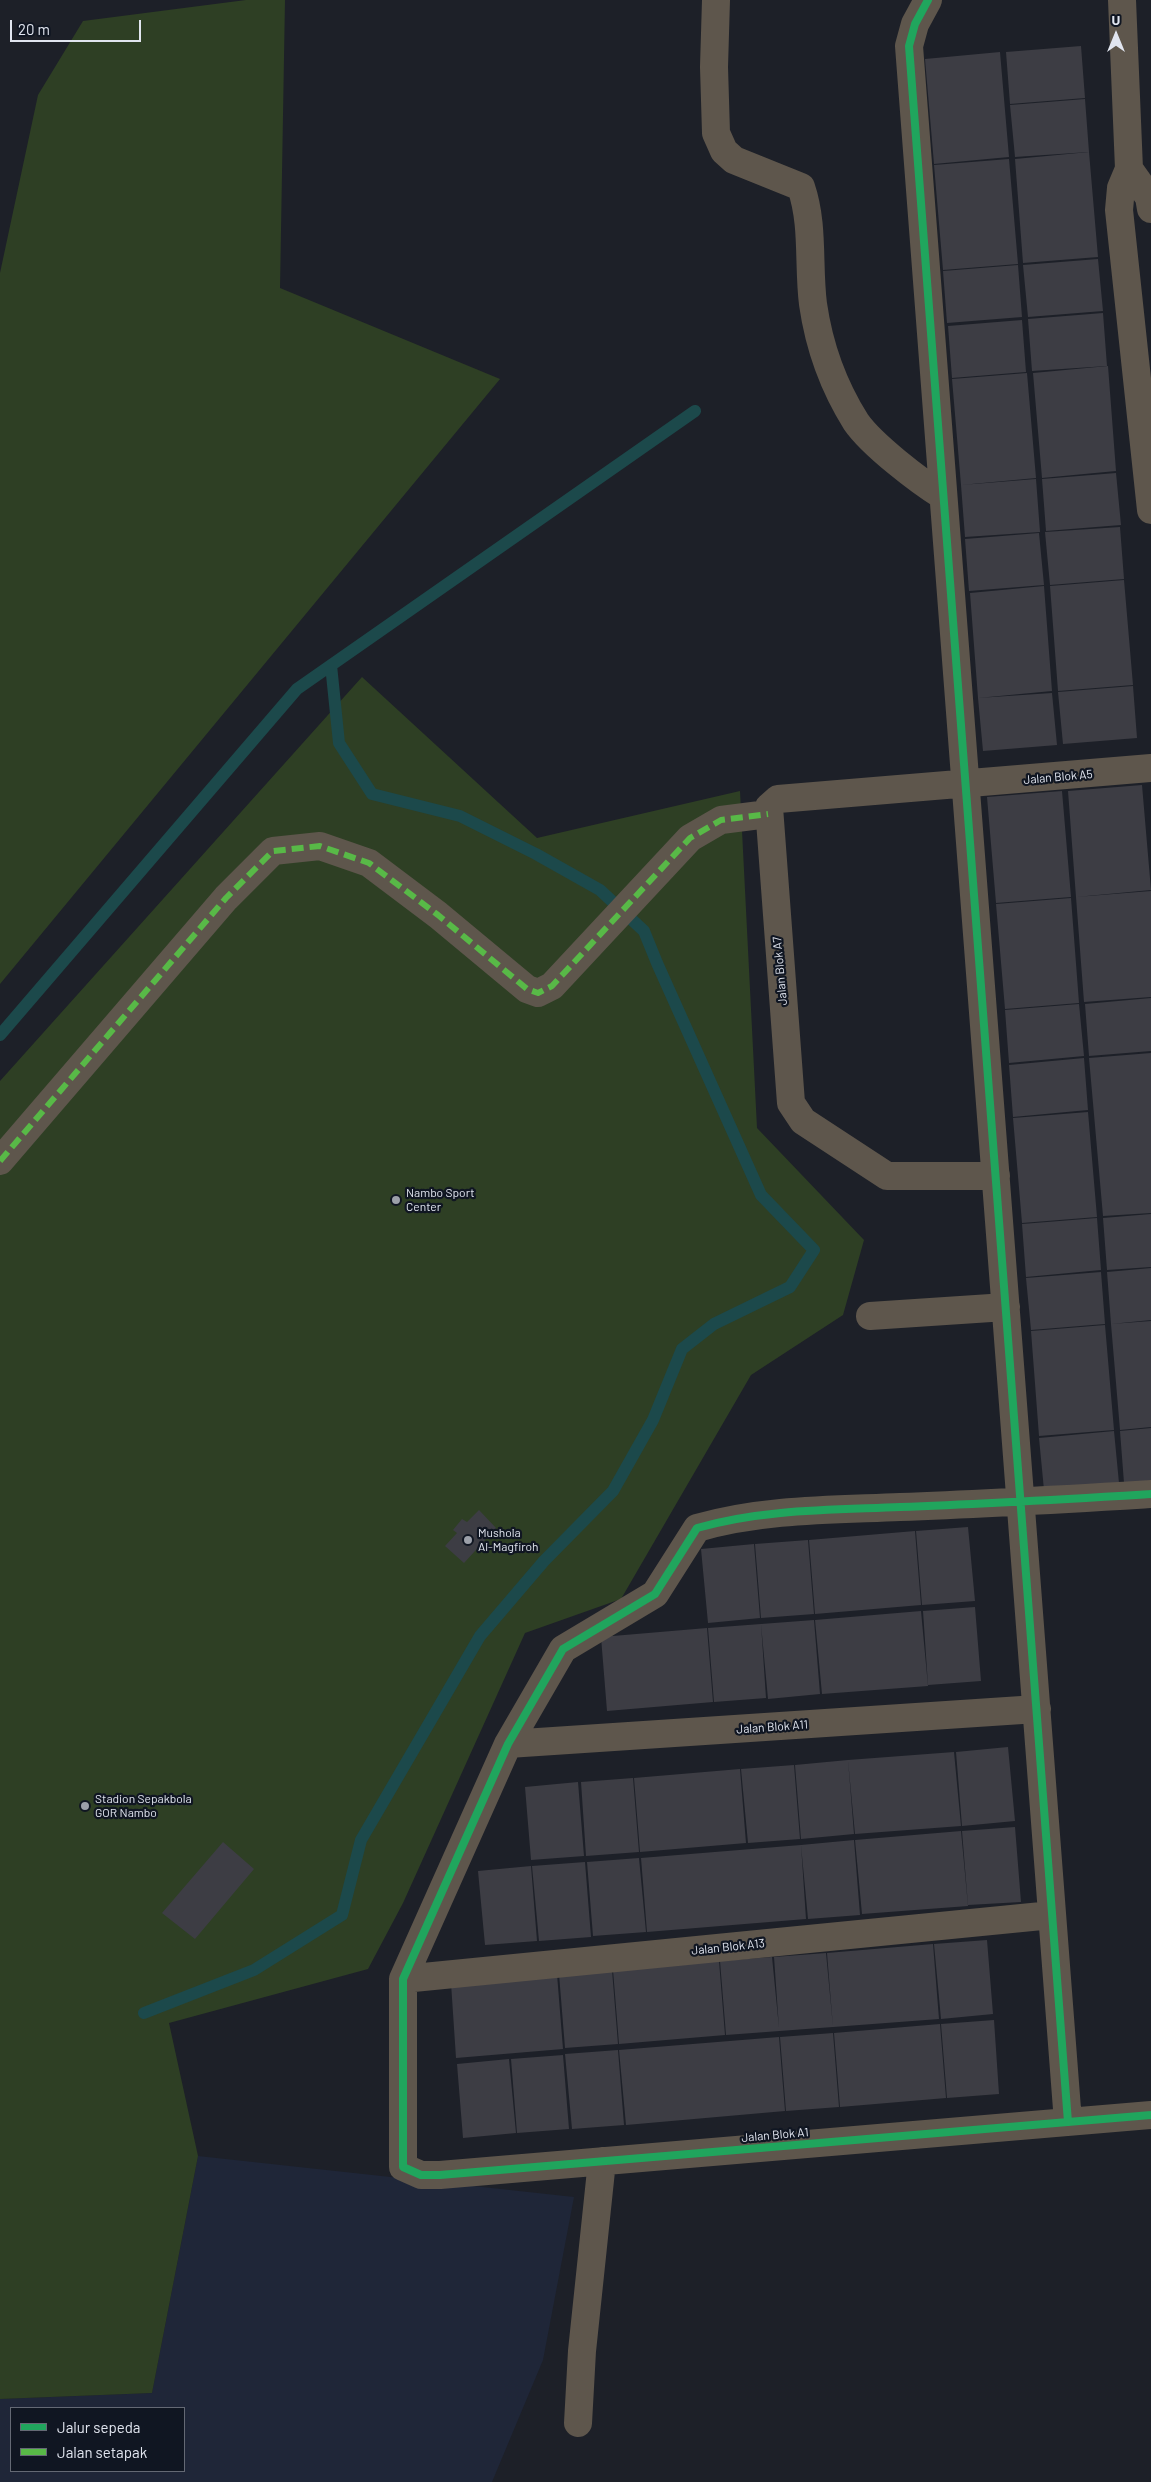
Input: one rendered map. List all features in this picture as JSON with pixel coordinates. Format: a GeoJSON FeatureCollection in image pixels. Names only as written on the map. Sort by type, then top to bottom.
{"type":"FeatureCollection","features":[{"type":"Feature","properties":{"kind":"street"},"geometry":{"type":"LineString","coordinates":[[716,0],[714,68],[716,133],[724,151],[734,160],[801,187],[807,204],[813,305],[829,371],[857,423],[891,456],[943,496]]}},
{"type":"Feature","properties":{"kind":"street"},"geometry":{"type":"LineString","coordinates":[[1122,0],[1129,169],[1122,188],[1118,210],[1151,510]]}},
{"type":"Feature","properties":{"kind":"street"},"geometry":{"type":"LineString","coordinates":[[933,1],[914,24],[909,46],[1068,2122]]}},
{"type":"Feature","properties":{"kind":"street"},"geometry":{"type":"LineString","coordinates":[[1129,169],[1142,185],[1151,204],[1151,209]]}},
{"type":"Feature","properties":{"kind":"street"},"geometry":{"type":"LineString","coordinates":[[1118,210],[1151,204]]}},
{"type":"Feature","properties":{"kind":"street","name":"Jalan Blok A5"},"geometry":{"type":"LineString","coordinates":[[965,785],[1151,768]]}},
{"type":"Feature","properties":{"kind":"street"},"geometry":{"type":"LineString","coordinates":[[0,1160],[220,905],[273,851],[320,846],[369,863],[438,915],[527,989],[538,993],[552,986],[690,838],[722,820],[768,814],[769,807],[778,799],[965,785]]}},
{"type":"Feature","properties":{"kind":"street","name":"Jalan Blok A7"},"geometry":{"type":"LineString","coordinates":[[768,814],[791,1103],[796,1113],[803,1121],[887,1176],[996,1176]]}},
{"type":"Feature","properties":{"kind":"street"},"geometry":{"type":"LineString","coordinates":[[870,1316],[1006,1307]]}},
{"type":"Feature","properties":{"kind":"street"},"geometry":{"type":"LineString","coordinates":[[404,1979],[508,1744],[563,1649],[655,1594],[697,1528],[727,1520],[772,1513],[1151,1494]]}},
{"type":"Feature","properties":{"kind":"street","name":"Jalan Blok A11"},"geometry":{"type":"LineString","coordinates":[[508,1744],[1036,1709]]}},
{"type":"Feature","properties":{"kind":"street","name":"Jalan Blok A13"},"geometry":{"type":"LineString","coordinates":[[404,1979],[1052,1915]]}},
{"type":"Feature","properties":{"kind":"street","name":"Jalan Blok A1"},"geometry":{"type":"LineString","coordinates":[[404,1979],[403,2167],[421,2175],[440,2175],[1151,2115]]}},
{"type":"Feature","properties":{"kind":"street"},"geometry":{"type":"LineString","coordinates":[[578,2423],[582,2351],[602,2161]]}},
{"type":"Feature","properties":{"kind":"shaded area"},"geometry":{"type":"Polygon","coordinates":[[[198,2156],[574,2197],[543,2360],[492,2482],[0,2482],[0,2399],[152,2393],[198,2156]]]}},
{"type":"Feature","properties":{"kind":"green space"},"geometry":{"type":"Polygon","coordinates":[[[246,0],[285,0],[280,288],[500,379],[0,984],[0,273],[38,95],[83,21],[246,0]]]}},
{"type":"Feature","properties":{"kind":"green space"},"geometry":{"type":"Polygon","coordinates":[[[362,677],[537,838],[740,791],[757,1128],[864,1240],[843,1315],[751,1375],[621,1599],[525,1633],[403,1903],[368,1969],[169,2023],[198,2156],[152,2393],[0,2399],[0,1081],[362,677]]]}},
{"type":"Feature","properties":{"kind":"building"},"geometry":{"type":"Polygon","coordinates":[[[1081,46],[1085,98],[1010,104],[1006,52],[1081,46]]]}},
{"type":"Feature","properties":{"kind":"building"},"geometry":{"type":"Polygon","coordinates":[[[1000,52],[1009,157],[934,164],[925,59],[1000,52]]]}},
{"type":"Feature","properties":{"kind":"building"},"geometry":{"type":"Polygon","coordinates":[[[1085,99],[1089,152],[1015,157],[1010,105],[1085,99]]]}},
{"type":"Feature","properties":{"kind":"building"},"geometry":{"type":"Polygon","coordinates":[[[1089,152],[1098,257],[1023,263],[1015,159],[1089,152]]]}},
{"type":"Feature","properties":{"kind":"building"},"geometry":{"type":"Polygon","coordinates":[[[1009,159],[1018,264],[943,270],[934,165],[1009,159]]]}},
{"type":"Feature","properties":{"kind":"building"},"geometry":{"type":"Polygon","coordinates":[[[1098,259],[1103,311],[1028,317],[1023,265],[1098,259]]]}},
{"type":"Feature","properties":{"kind":"building"},"geometry":{"type":"Polygon","coordinates":[[[1018,265],[1022,317],[947,323],[943,271],[1018,265]]]}},
{"type":"Feature","properties":{"kind":"building"},"geometry":{"type":"Polygon","coordinates":[[[1103,313],[1107,366],[1032,371],[1028,319],[1103,313]]]}},
{"type":"Feature","properties":{"kind":"building"},"geometry":{"type":"Polygon","coordinates":[[[1022,320],[1026,372],[952,378],[948,326],[1022,320]]]}},
{"type":"Feature","properties":{"kind":"building"},"geometry":{"type":"Polygon","coordinates":[[[1108,366],[1116,471],[1042,478],[1033,373],[1108,366]]]}},
{"type":"Feature","properties":{"kind":"building"},"geometry":{"type":"Polygon","coordinates":[[[1027,373],[1036,478],[961,485],[952,379],[1027,373]]]}},
{"type":"Feature","properties":{"kind":"building"},"geometry":{"type":"Polygon","coordinates":[[[1116,473],[1121,525],[1046,531],[1042,479],[1116,473]]]}},
{"type":"Feature","properties":{"kind":"building"},"geometry":{"type":"Polygon","coordinates":[[[1036,479],[1040,532],[965,537],[961,485],[1036,479]]]}},
{"type":"Feature","properties":{"kind":"building"},"geometry":{"type":"Polygon","coordinates":[[[1120,527],[1124,579],[1050,585],[1045,532],[1120,527]]]}},
{"type":"Feature","properties":{"kind":"building"},"geometry":{"type":"Polygon","coordinates":[[[1039,533],[1044,585],[969,591],[965,539],[1039,533]]]}},
{"type":"Feature","properties":{"kind":"building"},"geometry":{"type":"Polygon","coordinates":[[[1124,580],[1133,685],[1058,691],[1050,586],[1124,580]]]}},
{"type":"Feature","properties":{"kind":"building"},"geometry":{"type":"Polygon","coordinates":[[[1044,586],[1052,691],[978,698],[970,593],[1044,586]]]}},
{"type":"Feature","properties":{"kind":"building"},"geometry":{"type":"Polygon","coordinates":[[[1133,686],[1137,738],[1063,744],[1058,692],[1133,686]]]}},
{"type":"Feature","properties":{"kind":"building"},"geometry":{"type":"Polygon","coordinates":[[[1052,693],[1057,745],[983,751],[978,698],[1052,693]]]}},
{"type":"Feature","properties":{"kind":"building"},"geometry":{"type":"Polygon","coordinates":[[[1142,785],[1151,890],[1076,897],[1068,791],[1142,785]]]}},
{"type":"Feature","properties":{"kind":"building"},"geometry":{"type":"Polygon","coordinates":[[[1062,791],[1071,897],[996,903],[987,797],[1062,791]]]}},
{"type":"Feature","properties":{"kind":"building"},"geometry":{"type":"Polygon","coordinates":[[[1151,891],[1151,997],[1084,1002],[1076,897],[1151,891]]]}},
{"type":"Feature","properties":{"kind":"building"},"geometry":{"type":"Polygon","coordinates":[[[1071,898],[1079,1003],[1005,1009],[996,904],[1071,898]]]}},
{"type":"Feature","properties":{"kind":"building"},"geometry":{"type":"Polygon","coordinates":[[[1151,998],[1151,1051],[1089,1056],[1085,1004],[1151,998]]]}},
{"type":"Feature","properties":{"kind":"building"},"geometry":{"type":"Polygon","coordinates":[[[1079,1004],[1084,1056],[1009,1063],[1005,1010],[1079,1004]]]}},
{"type":"Feature","properties":{"kind":"building"},"geometry":{"type":"Polygon","coordinates":[[[1151,1053],[1151,1213],[1103,1216],[1089,1058],[1151,1053]]]}},
{"type":"Feature","properties":{"kind":"building"},"geometry":{"type":"Polygon","coordinates":[[[1084,1058],[1088,1110],[1013,1117],[1009,1065],[1084,1058]]]}},
{"type":"Feature","properties":{"kind":"building"},"geometry":{"type":"Polygon","coordinates":[[[1088,1112],[1097,1217],[1022,1223],[1013,1118],[1088,1112]]]}},
{"type":"Feature","properties":{"kind":"building"},"geometry":{"type":"Polygon","coordinates":[[[1151,1214],[1151,1267],[1107,1270],[1103,1218],[1151,1214]]]}},
{"type":"Feature","properties":{"kind":"building"},"geometry":{"type":"Polygon","coordinates":[[[1097,1218],[1101,1270],[1026,1277],[1022,1224],[1097,1218]]]}},
{"type":"Feature","properties":{"kind":"building"},"geometry":{"type":"Polygon","coordinates":[[[1151,1268],[1151,1320],[1111,1324],[1107,1272],[1151,1268]]]}},
{"type":"Feature","properties":{"kind":"building"},"geometry":{"type":"Polygon","coordinates":[[[1101,1272],[1105,1324],[1031,1330],[1026,1278],[1101,1272]]]}},
{"type":"Feature","properties":{"kind":"building"},"geometry":{"type":"Polygon","coordinates":[[[1151,1321],[1151,1427],[1120,1430],[1111,1324],[1151,1321]]]}},
{"type":"Feature","properties":{"kind":"building"},"geometry":{"type":"Polygon","coordinates":[[[1105,1325],[1114,1430],[1039,1436],[1031,1331],[1105,1325]]]}},
{"type":"Feature","properties":{"kind":"building"},"geometry":{"type":"Polygon","coordinates":[[[1151,1428],[1151,1481],[1124,1483],[1120,1431],[1151,1428]]]}},
{"type":"Feature","properties":{"kind":"building"},"geometry":{"type":"Polygon","coordinates":[[[1114,1431],[1119,1483],[1044,1490],[1039,1438],[1114,1431]]]}},
{"type":"Feature","properties":{"kind":"building","name":"Mushola Al-Magfiroh"},"geometry":{"type":"Polygon","coordinates":[[[479,1510],[496,1528],[464,1563],[445,1546],[457,1533],[453,1530],[462,1519],[467,1522],[479,1510]]]}},
{"type":"Feature","properties":{"kind":"building"},"geometry":{"type":"Polygon","coordinates":[[[968,1527],[975,1601],[922,1605],[916,1531],[968,1527]]]}},
{"type":"Feature","properties":{"kind":"building"},"geometry":{"type":"Polygon","coordinates":[[[915,1531],[921,1605],[815,1614],[809,1540],[915,1531]]]}},
{"type":"Feature","properties":{"kind":"building"},"geometry":{"type":"Polygon","coordinates":[[[808,1540],[814,1614],[761,1618],[755,1544],[808,1540]]]}},
{"type":"Feature","properties":{"kind":"building"},"geometry":{"type":"Polygon","coordinates":[[[754,1544],[760,1618],[708,1623],[701,1549],[754,1544]]]}},
{"type":"Feature","properties":{"kind":"building"},"geometry":{"type":"Polygon","coordinates":[[[975,1607],[981,1681],[928,1685],[923,1611],[975,1607]]]}},
{"type":"Feature","properties":{"kind":"building"},"geometry":{"type":"Polygon","coordinates":[[[921,1611],[928,1686],[822,1694],[815,1620],[921,1611]]]}},
{"type":"Feature","properties":{"kind":"building"},"geometry":{"type":"Polygon","coordinates":[[[814,1620],[820,1694],[768,1699],[761,1624],[814,1620]]]}},
{"type":"Feature","properties":{"kind":"building"},"geometry":{"type":"Polygon","coordinates":[[[761,1624],[766,1698],[714,1702],[708,1628],[761,1624]]]}},
{"type":"Feature","properties":{"kind":"building"},"geometry":{"type":"Polygon","coordinates":[[[707,1628],[713,1702],[607,1711],[601,1637],[707,1628]]]}},
{"type":"Feature","properties":{"kind":"building"},"geometry":{"type":"Polygon","coordinates":[[[1008,1747],[1015,1821],[962,1826],[956,1752],[1008,1747]]]}},
{"type":"Feature","properties":{"kind":"building"},"geometry":{"type":"Polygon","coordinates":[[[954,1752],[961,1826],[855,1834],[848,1760],[954,1752]]]}},
{"type":"Feature","properties":{"kind":"building"},"geometry":{"type":"Polygon","coordinates":[[[848,1760],[854,1834],[801,1839],[795,1765],[848,1760]]]}},
{"type":"Feature","properties":{"kind":"building"},"geometry":{"type":"Polygon","coordinates":[[[794,1765],[800,1839],[748,1843],[741,1769],[794,1765]]]}},
{"type":"Feature","properties":{"kind":"building"},"geometry":{"type":"Polygon","coordinates":[[[740,1769],[746,1843],[640,1852],[634,1778],[740,1769]]]}},
{"type":"Feature","properties":{"kind":"building"},"geometry":{"type":"Polygon","coordinates":[[[633,1778],[639,1852],[586,1856],[581,1782],[633,1778]]]}},
{"type":"Feature","properties":{"kind":"building"},"geometry":{"type":"Polygon","coordinates":[[[578,1782],[584,1856],[531,1860],[525,1787],[578,1782]]]}},
{"type":"Feature","properties":{"kind":"building"},"geometry":{"type":"Polygon","coordinates":[[[1015,1827],[1021,1902],[968,1905],[962,1831],[1015,1827]]]}},
{"type":"Feature","properties":{"kind":"building"},"geometry":{"type":"Polygon","coordinates":[[[961,1831],[968,1906],[862,1914],[855,1840],[961,1831]]]}},
{"type":"Feature","properties":{"kind":"building"},"geometry":{"type":"Polygon","coordinates":[[[854,1840],[860,1915],[808,1919],[801,1845],[854,1840]]]}},
{"type":"Feature","properties":{"kind":"building"},"geometry":{"type":"Polygon","coordinates":[[[223,1842],[254,1869],[195,1939],[162,1913],[223,1842]]]}},
{"type":"Feature","properties":{"kind":"building"},"geometry":{"type":"Polygon","coordinates":[[[801,1845],[806,1919],[647,1932],[641,1858],[801,1845]]]}},
{"type":"Feature","properties":{"kind":"building"},"geometry":{"type":"Polygon","coordinates":[[[639,1858],[646,1932],[593,1936],[587,1862],[639,1858]]]}},
{"type":"Feature","properties":{"kind":"building"},"geometry":{"type":"Polygon","coordinates":[[[585,1862],[591,1937],[539,1941],[532,1866],[585,1862]]]}},
{"type":"Feature","properties":{"kind":"building"},"geometry":{"type":"Polygon","coordinates":[[[531,1866],[537,1941],[485,1945],[478,1871],[531,1866]]]}},
{"type":"Feature","properties":{"kind":"building"},"geometry":{"type":"Polygon","coordinates":[[[987,1940],[993,2014],[941,2019],[934,1944],[987,1940]]]}},
{"type":"Feature","properties":{"kind":"building"},"geometry":{"type":"Polygon","coordinates":[[[933,1944],[939,2019],[833,2027],[827,1953],[933,1944]]]}},
{"type":"Feature","properties":{"kind":"building"},"geometry":{"type":"Polygon","coordinates":[[[826,1953],[833,2027],[726,2035],[720,1961],[772,1957],[779,2028],[774,1957],[826,1953]]]}},
{"type":"Feature","properties":{"kind":"building"},"geometry":{"type":"Polygon","coordinates":[[[719,1961],[725,2035],[619,2044],[613,1970],[719,1961]]]}},
{"type":"Feature","properties":{"kind":"building"},"geometry":{"type":"Polygon","coordinates":[[[612,1970],[618,2044],[565,2048],[559,1974],[612,1970]]]}},
{"type":"Feature","properties":{"kind":"building"},"geometry":{"type":"Polygon","coordinates":[[[557,1974],[563,2049],[456,2058],[451,1983],[557,1974]]]}},
{"type":"Feature","properties":{"kind":"building"},"geometry":{"type":"Polygon","coordinates":[[[994,2020],[999,2094],[947,2098],[941,2024],[994,2020]]]}},
{"type":"Feature","properties":{"kind":"building"},"geometry":{"type":"Polygon","coordinates":[[[940,2024],[946,2098],[840,2107],[834,2033],[940,2024]]]}},
{"type":"Feature","properties":{"kind":"building"},"geometry":{"type":"Polygon","coordinates":[[[833,2033],[839,2107],[786,2111],[780,2037],[833,2033]]]}},
{"type":"Feature","properties":{"kind":"building"},"geometry":{"type":"Polygon","coordinates":[[[779,2037],[785,2111],[626,2125],[619,2050],[779,2037]]]}},
{"type":"Feature","properties":{"kind":"building"},"geometry":{"type":"Polygon","coordinates":[[[618,2050],[624,2125],[572,2129],[565,2054],[618,2050]]]}},
{"type":"Feature","properties":{"kind":"building"},"geometry":{"type":"Polygon","coordinates":[[[563,2055],[569,2129],[517,2133],[511,2059],[563,2055]]]}},
{"type":"Feature","properties":{"kind":"building"},"geometry":{"type":"Polygon","coordinates":[[[509,2059],[516,2133],[463,2138],[457,2064],[509,2059]]]}},
{"type":"Feature","properties":{"kind":"waterway"},"geometry":{"type":"LineString","coordinates":[[0,1035],[297,689],[695,411]]}},
{"type":"Feature","properties":{"kind":"waterway"},"geometry":{"type":"LineString","coordinates":[[144,2013],[254,1970],[342,1915],[361,1840],[480,1636],[544,1561],[613,1491],[653,1420],[682,1349],[714,1324],[790,1287],[814,1250],[761,1195],[644,931],[600,890],[536,854],[460,816],[372,794],[339,743],[331,665]]}},
{"type":"Feature","properties":{"kind":"marked path"},"geometry":{"type":"LineString","coordinates":[[0,1161],[226,898],[273,851],[320,846],[369,863],[438,915],[527,989],[538,993],[552,986],[690,838],[721,820],[768,814]]}},
{"type":"Feature","properties":{"kind":"cycle path"},"geometry":{"type":"LineString","coordinates":[[928,0],[915,24],[909,46],[1068,2122]]}},
{"type":"Feature","properties":{"kind":"cycle path"},"geometry":{"type":"LineString","coordinates":[[1151,1494],[823,1510],[747,1517],[697,1528],[655,1594],[563,1649],[508,1744],[403,1979],[403,2167],[421,2175],[440,2175],[1151,2115]]}},
{"type":"Feature","properties":{"kind":"place","name":"Nambo Sport Center"},"geometry":{"type":"Point","coordinates":[396,1200]}},
{"type":"Feature","properties":{"kind":"place","name":"Mushola Al-Magfiroh"},"geometry":{"type":"Point","coordinates":[468,1540]}},
{"type":"Feature","properties":{"kind":"place","name":"Stadion Sepakbola GOR Nambo"},"geometry":{"type":"Point","coordinates":[85,1806]}}]}
